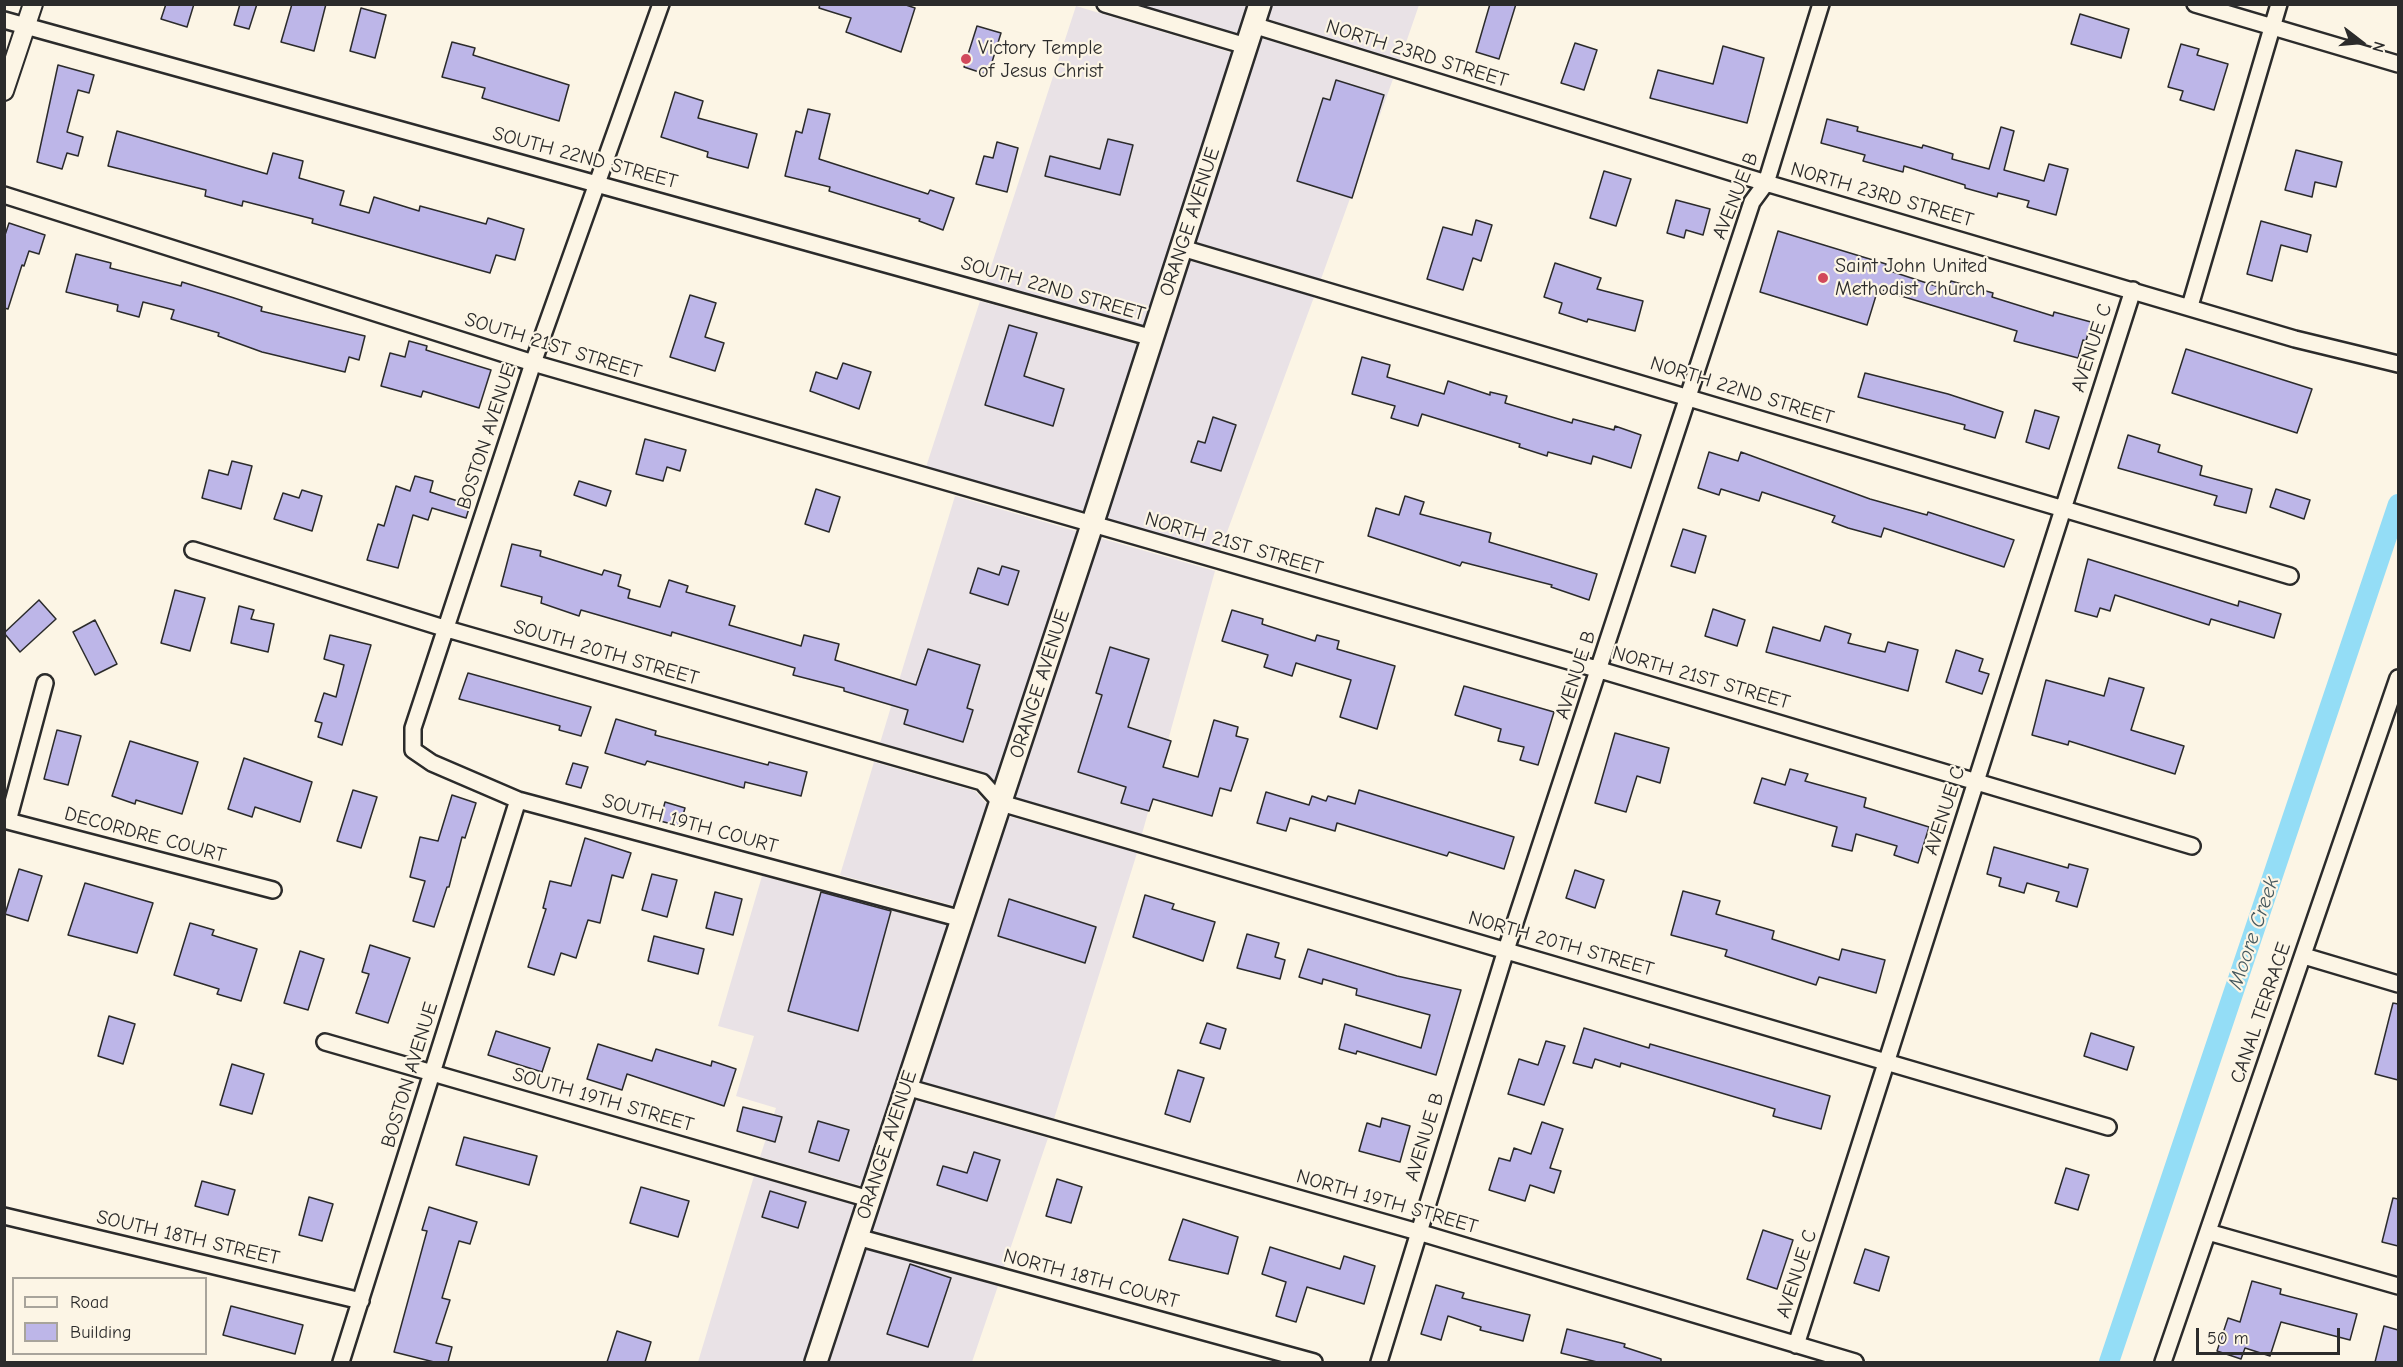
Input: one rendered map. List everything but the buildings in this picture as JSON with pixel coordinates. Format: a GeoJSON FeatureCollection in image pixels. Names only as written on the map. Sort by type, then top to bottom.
{"type":"FeatureCollection","features":[{"type":"Feature","properties":{"kind":"main road","name":"ORANGE AVENUE"},"geometry":{"type":"LineString","coordinates":[[816,1362],[1092,525],[1260,4]]}},
{"type":"Feature","properties":{"kind":"street"},"geometry":{"type":"LineString","coordinates":[[4,91],[33,4]]}},
{"type":"Feature","properties":{"kind":"street","name":"BOSTON AVENUE"},"geometry":{"type":"LineString","coordinates":[[413,750],[413,728],[533,363],[661,4]]}},
{"type":"Feature","properties":{"kind":"street"},"geometry":{"type":"LineString","coordinates":[[1105,4],[1246,46]]}},
{"type":"Feature","properties":{"kind":"street","name":"AVENUE B"},"geometry":{"type":"LineString","coordinates":[[1379,1362],[1506,950],[1600,670],[1752,202],[1766,183],[1821,4]]}},
{"type":"Feature","properties":{"kind":"street"},"geometry":{"type":"LineString","coordinates":[[2195,4],[2398,64]]}},
{"type":"Feature","properties":{"kind":"street"},"geometry":{"type":"LineString","coordinates":[[2190,306],[2279,4]]}},
{"type":"Feature","properties":{"kind":"street","name":"SOUTH 22ND STREET"},"geometry":{"type":"LineString","coordinates":[[4,20],[1153,338]]}},
{"type":"Feature","properties":{"kind":"street","name":"NORTH 23RD STREET"},"geometry":{"type":"LineString","coordinates":[[1253,25],[1766,183],[2190,306],[2295,339],[2398,364]]}},
{"type":"Feature","properties":{"kind":"street","name":"SOUTH 21ST STREET"},"geometry":{"type":"LineString","coordinates":[[4,195],[533,363],[1092,525]]}},
{"type":"Feature","properties":{"kind":"street","name":"NORTH 22ND STREET"},"geometry":{"type":"LineString","coordinates":[[1182,248],[2289,576]]}},
{"type":"Feature","properties":{"kind":"street","name":"AVENUE C"},"geometry":{"type":"LineString","coordinates":[[1796,1345],[2133,290]]}},
{"type":"Feature","properties":{"kind":"street","name":"NORTH 21ST STREET"},"geometry":{"type":"LineString","coordinates":[[1092,525],[1600,670],[2192,846]]}},
{"type":"Feature","properties":{"kind":"street","name":"SOUTH 20TH STREET"},"geometry":{"type":"LineString","coordinates":[[193,550],[447,630],[982,782],[1001,803]]}},
{"type":"Feature","properties":{"kind":"street","name":"CANAL TERRACE"},"geometry":{"type":"LineString","coordinates":[[2163,1362],[2398,678]]}},
{"type":"Feature","properties":{"kind":"street","name":"DECORDRE COURT"},"geometry":{"type":"LineString","coordinates":[[45,683],[6,820],[273,890]]}},
{"type":"Feature","properties":{"kind":"street","name":"SOUTH 19TH COURT"},"geometry":{"type":"LineString","coordinates":[[413,750],[432,763],[518,800],[962,919]]}},
{"type":"Feature","properties":{"kind":"street","name":"BOSTON AVENUE"},"geometry":{"type":"LineString","coordinates":[[341,1362],[518,800]]}},
{"type":"Feature","properties":{"kind":"street","name":"NORTH 20TH STREET"},"geometry":{"type":"LineString","coordinates":[[1001,803],[2108,1127]]}},
{"type":"Feature","properties":{"kind":"street"},"geometry":{"type":"LineString","coordinates":[[2304,956],[2398,984]]}},
{"type":"Feature","properties":{"kind":"street","name":"SOUTH 19TH STREET"},"geometry":{"type":"LineString","coordinates":[[325,1042],[869,1199]]}},
{"type":"Feature","properties":{"kind":"street","name":"NORTH 19TH STREET"},"geometry":{"type":"LineString","coordinates":[[906,1087],[1418,1232],[1855,1362]]}},
{"type":"Feature","properties":{"kind":"street","name":"SOUTH 18TH STREET"},"geometry":{"type":"LineString","coordinates":[[4,1216],[361,1301]]}},
{"type":"Feature","properties":{"kind":"street"},"geometry":{"type":"LineString","coordinates":[[2208,1232],[2398,1286]]}},
{"type":"Feature","properties":{"kind":"street","name":"NORTH 18TH COURT"},"geometry":{"type":"LineString","coordinates":[[857,1237],[1314,1362]]}},
{"type":"Feature","properties":{"kind":"shaded area"},"geometry":{"type":"Polygon","coordinates":[[[1248,4],[1239,34],[1140,5],[1248,4]]]}},
{"type":"Feature","properties":{"kind":"shaded area"},"geometry":{"type":"Polygon","coordinates":[[[1272,4],[1419,5],[1400,60],[1267,19],[1272,4]]]}},
{"type":"Feature","properties":{"kind":"shaded area"},"geometry":{"type":"Polygon","coordinates":[[[1076,6],[1233,53],[1145,326],[986,282],[1076,6]]]}},
{"type":"Feature","properties":{"kind":"shaded area"},"geometry":{"type":"Polygon","coordinates":[[[1261,38],[1393,79],[1321,279],[1196,242],[1261,38]]]}},
{"type":"Feature","properties":{"kind":"shaded area"},"geometry":{"type":"Polygon","coordinates":[[[1190,261],[1314,297],[1220,551],[1106,519],[1190,261]]]}},
{"type":"Feature","properties":{"kind":"shaded area"},"geometry":{"type":"Polygon","coordinates":[[[980,301],[1139,345],[1085,513],[926,467],[980,301]]]}},
{"type":"Feature","properties":{"kind":"shaded area"},"geometry":{"type":"Polygon","coordinates":[[[955,496],[1079,532],[996,782],[984,772],[880,743],[955,496]]]}},
{"type":"Feature","properties":{"kind":"shaded area"},"geometry":{"type":"Polygon","coordinates":[[[1100,538],[1215,571],[1142,834],[1014,797],[1100,538]]]}},
{"type":"Feature","properties":{"kind":"shaded area"},"geometry":{"type":"Polygon","coordinates":[[[874,762],[975,791],[988,805],[955,906],[840,875],[874,762]]]}},
{"type":"Feature","properties":{"kind":"shaded area"},"geometry":{"type":"Polygon","coordinates":[[[1008,816],[1137,853],[1054,1119],[920,1081],[1008,816]]]}},
{"type":"Feature","properties":{"kind":"shaded area"},"geometry":{"type":"Polygon","coordinates":[[[762,876],[948,925],[862,1186],[760,1157],[776,1108],[736,1096],[754,1036],[718,1026],[762,876]]]}},
{"type":"Feature","properties":{"kind":"shaded area"},"geometry":{"type":"Polygon","coordinates":[[[914,1100],[1048,1138],[1004,1267],[871,1230],[914,1100]]]}},
{"type":"Feature","properties":{"kind":"shaded area"},"geometry":{"type":"Polygon","coordinates":[[[754,1176],[856,1205],[805,1362],[698,1362],[754,1176]]]}},
{"type":"Feature","properties":{"kind":"shaded area"},"geometry":{"type":"Polygon","coordinates":[[[865,1249],[998,1286],[972,1362],[828,1362],[865,1249]]]}},
{"type":"Feature","properties":{"kind":"waterway","name":"Moore Creek"},"geometry":{"type":"LineString","coordinates":[[2109,1362],[2398,504]]}},
{"type":"Feature","properties":{"kind":"place","name":"Victory Temple of Jesus Christ"},"geometry":{"type":"Point","coordinates":[966,59]}},
{"type":"Feature","properties":{"kind":"place","name":"Saint John United Methodist Church"},"geometry":{"type":"Point","coordinates":[1823,278]}}]}
